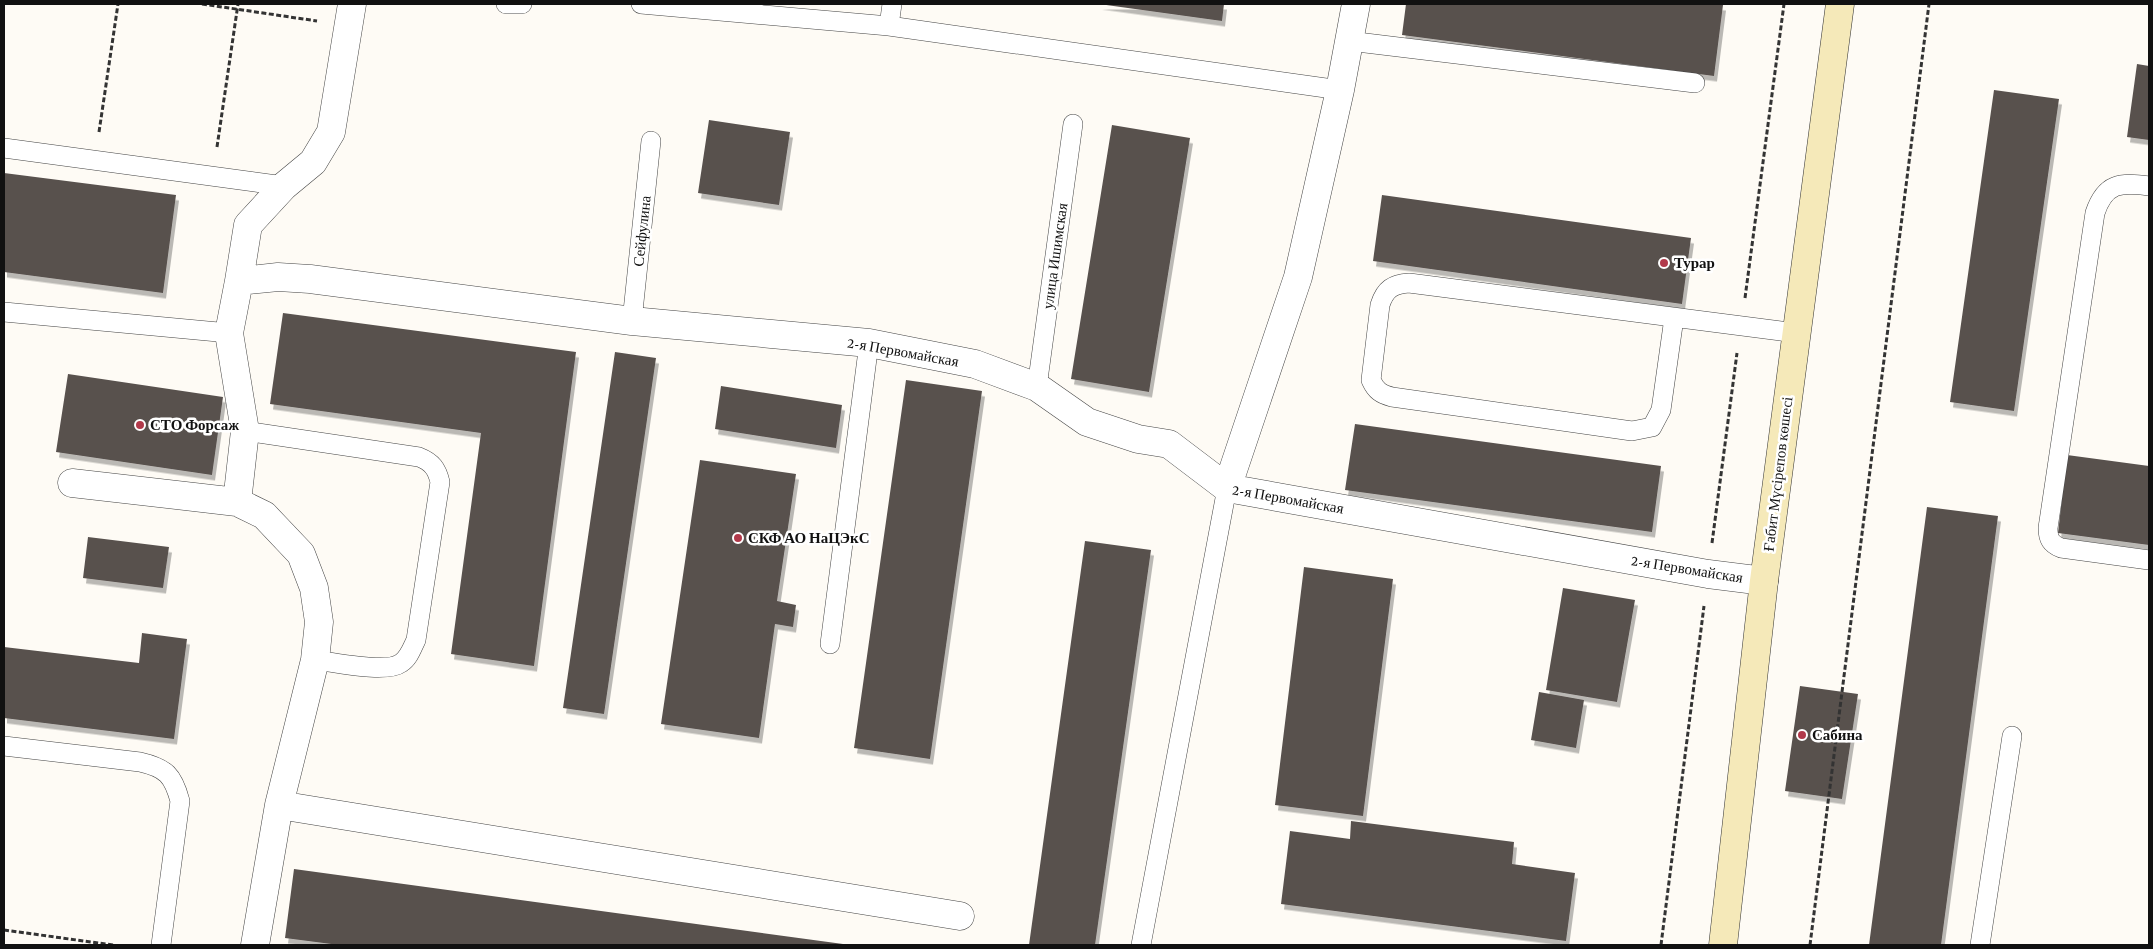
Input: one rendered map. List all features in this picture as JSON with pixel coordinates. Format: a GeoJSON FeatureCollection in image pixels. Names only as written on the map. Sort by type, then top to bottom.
{"type":"FeatureCollection","features":[{"type":"Feature","properties":{"kind":"main road","name":"Ғабит Мүсірепов көшесі"},"geometry":{"type":"LineString","coordinates":[[1723,945],[1764,581],[1840,4]]}},
{"type":"Feature","properties":{"kind":"street"},"geometry":{"type":"LineString","coordinates":[[1227,488],[1298,278],[1340,90],[1356,4]]}},
{"type":"Feature","properties":{"kind":"street"},"geometry":{"type":"LineString","coordinates":[[237,502],[245,430],[229,333],[248,225],[284,186],[313,162],[331,132],[350,15]]}},
{"type":"Feature","properties":{"kind":"street","name":"2-я Первомайская"},"geometry":{"type":"LineString","coordinates":[[238,281],[278,277],[310,279],[632,322],[869,343],[975,364],[1037,387],[1087,422],[1138,439],[1169,444],[1227,488],[1708,574],[1764,581]]}},
{"type":"Feature","properties":{"kind":"street"},"geometry":{"type":"LineString","coordinates":[[72,483],[237,502],[264,515],[301,554],[314,588],[319,622],[315,660],[279,805],[256,945]]}},
{"type":"Feature","properties":{"kind":"street"},"geometry":{"type":"LineString","coordinates":[[279,805],[960,916]]}},
{"type":"Feature","properties":{"kind":"lane"},"geometry":{"type":"LineString","coordinates":[[506,4],[522,4]]}},
{"type":"Feature","properties":{"kind":"lane"},"geometry":{"type":"LineString","coordinates":[[641,4],[889,26],[1340,90]]}},
{"type":"Feature","properties":{"kind":"lane"},"geometry":{"type":"LineString","coordinates":[[889,26],[892,4]]}},
{"type":"Feature","properties":{"kind":"lane"},"geometry":{"type":"LineString","coordinates":[[1349,41],[1695,83]]}},
{"type":"Feature","properties":{"kind":"lane","name":"улица Ишимская"},"geometry":{"type":"LineString","coordinates":[[1037,387],[1073,124]]}},
{"type":"Feature","properties":{"kind":"lane","name":"Сейфулина"},"geometry":{"type":"LineString","coordinates":[[632,322],[651,141]]}},
{"type":"Feature","properties":{"kind":"lane"},"geometry":{"type":"LineString","coordinates":[[4,148],[284,186]]}},
{"type":"Feature","properties":{"kind":"lane"},"geometry":{"type":"LineString","coordinates":[[2149,186],[2131,183],[2118,185],[2107,190],[2099,200],[2095,214],[2048,528],[2048,538],[2053,545],[2061,548],[2149,560]]}},
{"type":"Feature","properties":{"kind":"lane"},"geometry":{"type":"LineString","coordinates":[[1674,318],[1661,410],[1652,427],[1643,430],[1622,429],[1392,397],[1382,395],[1376,390],[1371,380],[1380,305],[1383,295],[1390,287],[1399,284],[1409,283],[1796,333]]}},
{"type":"Feature","properties":{"kind":"lane"},"geometry":{"type":"LineString","coordinates":[[4,312],[229,333]]}},
{"type":"Feature","properties":{"kind":"lane"},"geometry":{"type":"LineString","coordinates":[[830,644],[869,343]]}},
{"type":"Feature","properties":{"kind":"lane"},"geometry":{"type":"LineString","coordinates":[[245,430],[419,458],[434,466],[438,473],[440,482],[416,640],[408,656],[395,667],[378,668],[315,660]]}},
{"type":"Feature","properties":{"kind":"lane"},"geometry":{"type":"LineString","coordinates":[[1141,945],[1227,488]]}},
{"type":"Feature","properties":{"kind":"lane"},"geometry":{"type":"LineString","coordinates":[[1980,945],[2012,736]]}},
{"type":"Feature","properties":{"kind":"lane"},"geometry":{"type":"LineString","coordinates":[[4,746],[140,762],[156,765],[169,774],[176,786],[180,801],[162,945]]}},
{"type":"Feature","properties":{"kind":"path"},"geometry":{"type":"LineString","coordinates":[[94,160],[118,4]]}},
{"type":"Feature","properties":{"kind":"path"},"geometry":{"type":"LineString","coordinates":[[202,4],[350,15]]}},
{"type":"Feature","properties":{"kind":"path"},"geometry":{"type":"LineString","coordinates":[[213,175],[238,4]]}},
{"type":"Feature","properties":{"kind":"path"},"geometry":{"type":"LineString","coordinates":[[1661,945],[1784,4]]}},
{"type":"Feature","properties":{"kind":"path"},"geometry":{"type":"LineString","coordinates":[[1810,945],[1929,4]]}},
{"type":"Feature","properties":{"kind":"path"},"geometry":{"type":"LineString","coordinates":[[4,930],[113,945]]}},
{"type":"Feature","properties":{"kind":"building"},"geometry":{"type":"Polygon","coordinates":[[[1099,4],[1224,4],[1222,21],[1099,4]]]}},
{"type":"Feature","properties":{"kind":"building"},"geometry":{"type":"Polygon","coordinates":[[[1406,4],[1723,5],[1714,76],[1402,35],[1406,4]]]}},
{"type":"Feature","properties":{"kind":"building"},"geometry":{"type":"Polygon","coordinates":[[[2137,64],[2149,66],[2149,140],[2127,137],[2137,64]]]}},
{"type":"Feature","properties":{"kind":"building"},"geometry":{"type":"Polygon","coordinates":[[[1994,90],[2059,99],[2014,411],[1950,402],[1994,90]]]}},
{"type":"Feature","properties":{"kind":"building"},"geometry":{"type":"Polygon","coordinates":[[[709,120],[790,132],[779,205],[698,193],[709,120]]]}},
{"type":"Feature","properties":{"kind":"building"},"geometry":{"type":"Polygon","coordinates":[[[1112,125],[1190,138],[1149,392],[1071,379],[1112,125]]]}},
{"type":"Feature","properties":{"kind":"building"},"geometry":{"type":"Polygon","coordinates":[[[4,173],[176,195],[163,293],[4,272],[4,173]]]}},
{"type":"Feature","properties":{"kind":"building"},"geometry":{"type":"Polygon","coordinates":[[[1382,195],[1691,238],[1682,304],[1373,261],[1382,195]]]}},
{"type":"Feature","properties":{"kind":"building"},"geometry":{"type":"Polygon","coordinates":[[[283,313],[576,352],[534,666],[451,654],[481,433],[270,404],[283,313]]]}},
{"type":"Feature","properties":{"kind":"building"},"geometry":{"type":"Polygon","coordinates":[[[615,352],[656,358],[604,714],[563,708],[615,352]]]}},
{"type":"Feature","properties":{"kind":"building","name":"СТО Форсаж"},"geometry":{"type":"Polygon","coordinates":[[[68,374],[223,397],[212,475],[56,452],[68,374]]]}},
{"type":"Feature","properties":{"kind":"building"},"geometry":{"type":"Polygon","coordinates":[[[906,380],[982,391],[930,759],[854,748],[906,380]]]}},
{"type":"Feature","properties":{"kind":"building"},"geometry":{"type":"Polygon","coordinates":[[[721,386],[842,405],[836,448],[715,429],[721,386]]]}},
{"type":"Feature","properties":{"kind":"building"},"geometry":{"type":"Polygon","coordinates":[[[1355,424],[1661,466],[1652,532],[1345,490],[1355,424]]]}},
{"type":"Feature","properties":{"kind":"building"},"geometry":{"type":"Polygon","coordinates":[[[2067,455],[2149,466],[2149,545],[2058,533],[2067,455]]]}},
{"type":"Feature","properties":{"kind":"building","name":"СКФ АО НаЦЭкС"},"geometry":{"type":"Polygon","coordinates":[[[700,460],[796,474],[777,601],[796,605],[793,627],[775,624],[759,738],[661,724],[700,460]]]}},
{"type":"Feature","properties":{"kind":"building"},"geometry":{"type":"Polygon","coordinates":[[[1927,507],[1998,516],[1941,945],[1869,945],[1927,507]]]}},
{"type":"Feature","properties":{"kind":"building"},"geometry":{"type":"Polygon","coordinates":[[[88,537],[169,547],[163,588],[83,578],[88,537]]]}},
{"type":"Feature","properties":{"kind":"building"},"geometry":{"type":"Polygon","coordinates":[[[1085,541],[1151,550],[1095,945],[1029,945],[1085,541]]]}},
{"type":"Feature","properties":{"kind":"building"},"geometry":{"type":"Polygon","coordinates":[[[1304,567],[1393,579],[1363,816],[1275,805],[1304,567]]]}},
{"type":"Feature","properties":{"kind":"building"},"geometry":{"type":"Polygon","coordinates":[[[1563,588],[1635,600],[1617,702],[1546,690],[1563,588]]]}},
{"type":"Feature","properties":{"kind":"building"},"geometry":{"type":"Polygon","coordinates":[[[142,633],[187,639],[174,739],[4,718],[4,647],[139,663],[142,633]]]}},
{"type":"Feature","properties":{"kind":"building"},"geometry":{"type":"Polygon","coordinates":[[[1800,686],[1858,694],[1842,799],[1785,791],[1800,686]]]}},
{"type":"Feature","properties":{"kind":"building"},"geometry":{"type":"Polygon","coordinates":[[[1539,692],[1584,700],[1576,748],[1531,740],[1539,692]]]}},
{"type":"Feature","properties":{"kind":"building"},"geometry":{"type":"Polygon","coordinates":[[[1351,821],[1514,842],[1512,864],[1575,873],[1566,941],[1281,904],[1290,831],[1350,839],[1351,821]]]}},
{"type":"Feature","properties":{"kind":"building"},"geometry":{"type":"Polygon","coordinates":[[[294,869],[843,945],[339,945],[285,938],[294,869]]]}},
{"type":"Feature","properties":{"kind":"place","name":"Турар"},"geometry":{"type":"Point","coordinates":[1664,263]}},
{"type":"Feature","properties":{"kind":"place","name":"СТО Форсаж"},"geometry":{"type":"Point","coordinates":[140,425]}},
{"type":"Feature","properties":{"kind":"place","name":"СКФ АО НаЦЭкС"},"geometry":{"type":"Point","coordinates":[738,538]}},
{"type":"Feature","properties":{"kind":"place","name":"Сабина"},"geometry":{"type":"Point","coordinates":[1802,735]}}]}
